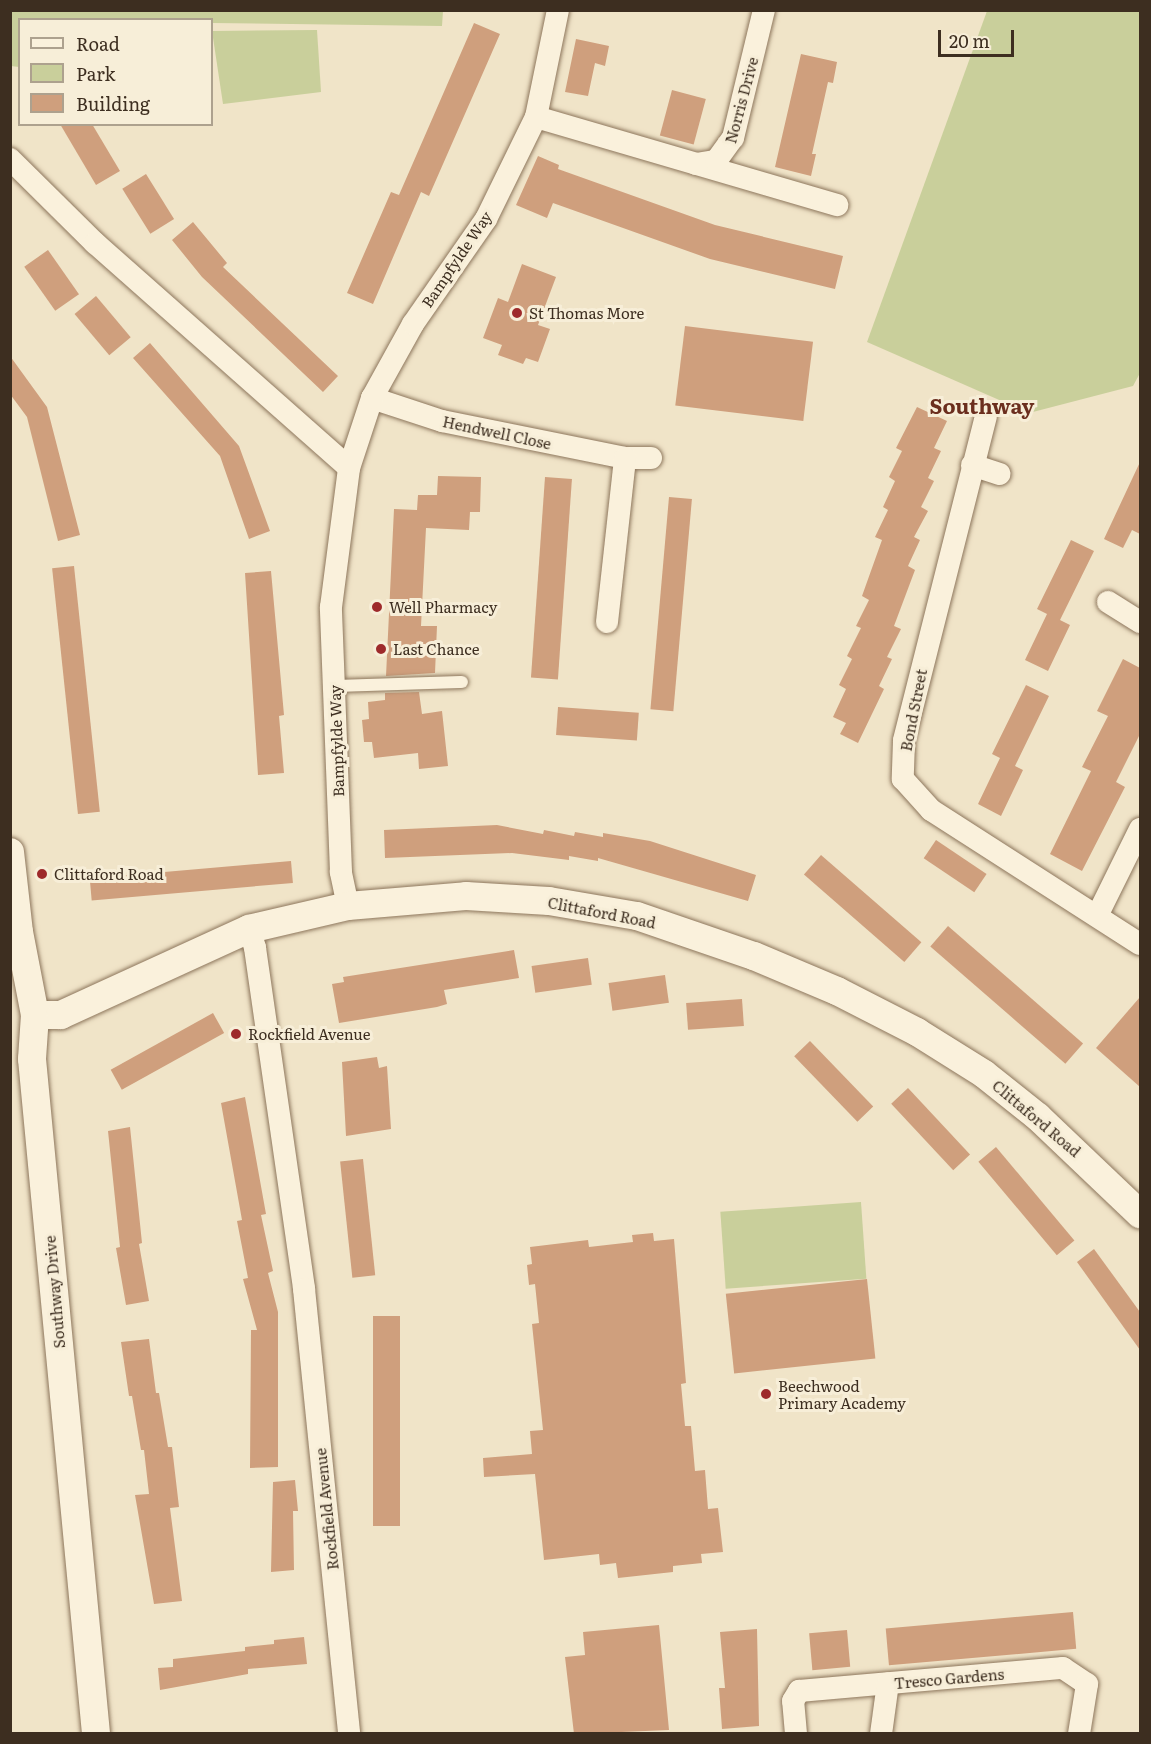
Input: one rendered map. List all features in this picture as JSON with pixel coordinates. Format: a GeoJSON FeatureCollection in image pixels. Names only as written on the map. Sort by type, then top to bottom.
{"type":"FeatureCollection","features":[{"type":"Feature","properties":{"kind":"street","name":"Bampfylde Way"},"geometry":{"type":"LineString","coordinates":[[348,906],[341,872],[331,607],[349,468],[372,398],[413,324],[486,219],[536,117],[558,10]]}},
{"type":"Feature","properties":{"kind":"street","name":"Norris Drive"},"geometry":{"type":"LineString","coordinates":[[692,164],[716,161],[734,138],[764,10]]}},
{"type":"Feature","properties":{"kind":"street"},"geometry":{"type":"LineString","coordinates":[[536,117],[837,205]]}},
{"type":"Feature","properties":{"kind":"street"},"geometry":{"type":"LineString","coordinates":[[10,159],[95,243],[349,468]]}},
{"type":"Feature","properties":{"kind":"street","name":"Hendwell Close"},"geometry":{"type":"LineString","coordinates":[[372,398],[442,421],[625,458],[651,458]]}},
{"type":"Feature","properties":{"kind":"street","name":"Bond Street"},"geometry":{"type":"LineString","coordinates":[[986,416],[904,741],[903,779],[931,810],[1098,914],[1140,944]]}},
{"type":"Feature","properties":{"kind":"street"},"geometry":{"type":"LineString","coordinates":[[608,622],[625,458]]}},
{"type":"Feature","properties":{"kind":"street"},"geometry":{"type":"LineString","coordinates":[[972,465],[1000,474]]}},
{"type":"Feature","properties":{"kind":"street"},"geometry":{"type":"LineString","coordinates":[[1108,602],[1140,622]]}},
{"type":"Feature","properties":{"kind":"street"},"geometry":{"type":"LineString","coordinates":[[1098,914],[1140,829]]}},
{"type":"Feature","properties":{"kind":"street","name":"Southway Drive"},"geometry":{"type":"LineString","coordinates":[[10,852],[19,932],[34,1015],[32,1059],[96,1734]]}},
{"type":"Feature","properties":{"kind":"street","name":"Clittaford Road"},"geometry":{"type":"LineString","coordinates":[[34,1015],[61,1015],[249,929],[348,906],[466,896],[549,901],[637,916],[754,956],[837,991],[916,1032],[984,1074],[1046,1124],[1140,1214]]}},
{"type":"Feature","properties":{"kind":"street","name":"Rockfield Avenue"},"geometry":{"type":"LineString","coordinates":[[249,929],[255,948],[304,1289],[349,1734]]}},
{"type":"Feature","properties":{"kind":"street","name":"Tresco Gardens"},"geometry":{"type":"LineString","coordinates":[[796,1734],[793,1701],[799,1691],[1063,1668],[1087,1684],[1079,1734]]}},
{"type":"Feature","properties":{"kind":"street"},"geometry":{"type":"LineString","coordinates":[[881,1734],[888,1683]]}},
{"type":"Feature","properties":{"kind":"lane"},"geometry":{"type":"LineString","coordinates":[[334,686],[462,682]]}},
{"type":"Feature","properties":{"kind":"green space"},"geometry":{"type":"Polygon","coordinates":[[[11,10],[443,10],[442,26],[213,23],[213,18],[18,18],[18,67],[11,66],[11,10]]]}},
{"type":"Feature","properties":{"kind":"green space"},"geometry":{"type":"Polygon","coordinates":[[[987,11],[1140,11],[1140,373],[1133,386],[1029,413],[867,342],[987,11]]]}},
{"type":"Feature","properties":{"kind":"green space"},"geometry":{"type":"Polygon","coordinates":[[[317,30],[321,92],[223,104],[213,31],[317,30]]]}},
{"type":"Feature","properties":{"kind":"green space"},"geometry":{"type":"Polygon","coordinates":[[[861,1202],[866,1279],[726,1289],[720,1212],[861,1202]]]}},
{"type":"Feature","properties":{"kind":"building"},"geometry":{"type":"Polygon","coordinates":[[[474,23],[500,34],[429,196],[421,192],[373,304],[347,293],[391,192],[399,195],[474,23]]]}},
{"type":"Feature","properties":{"kind":"building"},"geometry":{"type":"Polygon","coordinates":[[[576,39],[609,46],[605,66],[595,63],[588,96],[565,92],[576,39]]]}},
{"type":"Feature","properties":{"kind":"building"},"geometry":{"type":"Polygon","coordinates":[[[801,54],[837,62],[833,83],[828,82],[812,154],[816,154],[811,176],[775,167],[801,54]]]}},
{"type":"Feature","properties":{"kind":"building"},"geometry":{"type":"Polygon","coordinates":[[[672,90],[706,99],[694,144],[660,135],[672,90]]]}},
{"type":"Feature","properties":{"kind":"building"},"geometry":{"type":"Polygon","coordinates":[[[61,126],[93,126],[120,171],[96,185],[61,126]]]}},
{"type":"Feature","properties":{"kind":"building"},"geometry":{"type":"Polygon","coordinates":[[[538,156],[559,165],[558,169],[715,225],[843,256],[835,289],[710,259],[553,203],[547,218],[516,205],[538,156]]]}},
{"type":"Feature","properties":{"kind":"building"},"geometry":{"type":"Polygon","coordinates":[[[146,174],[174,219],[150,234],[122,189],[146,174]]]}},
{"type":"Feature","properties":{"kind":"building"},"geometry":{"type":"Polygon","coordinates":[[[193,222],[227,263],[223,267],[338,376],[323,392],[202,277],[172,240],[193,222]]]}},
{"type":"Feature","properties":{"kind":"building"},"geometry":{"type":"Polygon","coordinates":[[[48,250],[79,294],[55,311],[24,267],[48,250]]]}},
{"type":"Feature","properties":{"kind":"building","name":"St Thomas More"},"geometry":{"type":"Polygon","coordinates":[[[522,264],[556,277],[538,325],[550,329],[538,362],[526,358],[523,364],[498,355],[502,345],[483,338],[498,298],[508,302],[522,264]]]}},
{"type":"Feature","properties":{"kind":"building"},"geometry":{"type":"Polygon","coordinates":[[[96,296],[131,337],[109,355],[75,314],[96,296]]]}},
{"type":"Feature","properties":{"kind":"building"},"geometry":{"type":"Polygon","coordinates":[[[685,326],[813,342],[803,421],[675,405],[685,326]]]}},
{"type":"Feature","properties":{"kind":"building"},"geometry":{"type":"Polygon","coordinates":[[[150,343],[239,446],[270,531],[249,539],[220,456],[133,358],[150,343]]]}},
{"type":"Feature","properties":{"kind":"building"},"geometry":{"type":"Polygon","coordinates":[[[10,356],[47,407],[80,535],[58,541],[27,417],[10,394],[10,356]]]}},
{"type":"Feature","properties":{"kind":"building"},"geometry":{"type":"Polygon","coordinates":[[[917,407],[947,421],[934,448],[941,451],[928,478],[934,481],[921,507],[928,511],[914,537],[920,540],[908,566],[915,570],[894,626],[901,629],[887,657],[892,659],[879,686],[884,689],[858,743],[840,734],[846,723],[833,717],[846,689],[839,685],[852,659],[847,656],[861,628],[856,626],[869,600],[862,596],[882,540],[875,537],[888,510],[883,507],[895,481],[889,477],[902,451],[896,448],[917,407]]]}},
{"type":"Feature","properties":{"kind":"building"},"geometry":{"type":"Polygon","coordinates":[[[1140,462],[1140,534],[1132,530],[1123,548],[1104,539],[1140,462]]]}},
{"type":"Feature","properties":{"kind":"building"},"geometry":{"type":"Polygon","coordinates":[[[438,476],[481,477],[480,512],[470,512],[469,530],[426,528],[421,626],[437,626],[435,673],[386,676],[394,509],[417,510],[418,495],[437,495],[438,476]]]}},
{"type":"Feature","properties":{"kind":"building"},"geometry":{"type":"Polygon","coordinates":[[[545,477],[572,479],[558,679],[531,678],[545,477]]]}},
{"type":"Feature","properties":{"kind":"building"},"geometry":{"type":"Polygon","coordinates":[[[669,497],[692,499],[673,711],[650,709],[669,497]]]}},
{"type":"Feature","properties":{"kind":"building"},"geometry":{"type":"Polygon","coordinates":[[[1071,540],[1094,551],[1060,620],[1070,625],[1048,671],[1025,660],[1047,614],[1037,609],[1071,540]]]}},
{"type":"Feature","properties":{"kind":"building"},"geometry":{"type":"Polygon","coordinates":[[[74,566],[100,812],[78,814],[52,568],[74,566]]]}},
{"type":"Feature","properties":{"kind":"building"},"geometry":{"type":"Polygon","coordinates":[[[271,571],[284,715],[279,716],[284,773],[258,775],[245,573],[271,571]]]}},
{"type":"Feature","properties":{"kind":"building"},"geometry":{"type":"Polygon","coordinates":[[[1123,659],[1140,668],[1140,734],[1116,782],[1125,787],[1082,871],[1050,854],[1091,771],[1082,767],[1108,716],[1097,711],[1123,659]]]}},
{"type":"Feature","properties":{"kind":"building"},"geometry":{"type":"Polygon","coordinates":[[[1026,685],[1049,696],[1015,766],[1023,770],[1001,816],[978,804],[1000,758],[992,754],[1026,685]]]}},
{"type":"Feature","properties":{"kind":"building"},"geometry":{"type":"Polygon","coordinates":[[[419,692],[422,714],[442,711],[448,766],[419,769],[418,753],[374,758],[372,742],[364,742],[362,720],[369,719],[368,702],[385,700],[385,693],[419,692]]]}},
{"type":"Feature","properties":{"kind":"building"},"geometry":{"type":"Polygon","coordinates":[[[558,707],[639,713],[637,741],[556,735],[558,707]]]}},
{"type":"Feature","properties":{"kind":"building"},"geometry":{"type":"Polygon","coordinates":[[[497,825],[543,834],[544,830],[574,836],[575,832],[603,837],[603,833],[650,841],[756,875],[748,901],[598,858],[598,861],[569,856],[569,860],[512,853],[385,858],[384,830],[497,825]]]}},
{"type":"Feature","properties":{"kind":"building"},"geometry":{"type":"Polygon","coordinates":[[[936,840],[987,874],[974,892],[924,858],[936,840]]]}},
{"type":"Feature","properties":{"kind":"building"},"geometry":{"type":"Polygon","coordinates":[[[821,855],[921,942],[904,962],[804,875],[821,855]]]}},
{"type":"Feature","properties":{"kind":"building"},"geometry":{"type":"Polygon","coordinates":[[[291,861],[293,883],[92,901],[90,879],[291,861]]]}},
{"type":"Feature","properties":{"kind":"building"},"geometry":{"type":"Polygon","coordinates":[[[948,926],[1083,1043],[1065,1064],[930,946],[948,926]]]}},
{"type":"Feature","properties":{"kind":"building"},"geometry":{"type":"Polygon","coordinates":[[[514,950],[519,978],[444,990],[447,1004],[437,1007],[339,1023],[332,984],[344,982],[343,977],[514,950]]]}},
{"type":"Feature","properties":{"kind":"building"},"geometry":{"type":"Polygon","coordinates":[[[588,958],[592,985],[535,993],[532,966],[588,958]]]}},
{"type":"Feature","properties":{"kind":"building"},"geometry":{"type":"Polygon","coordinates":[[[665,975],[669,1003],[612,1011],[609,983],[665,975]]]}},
{"type":"Feature","properties":{"kind":"building"},"geometry":{"type":"Polygon","coordinates":[[[1140,997],[1140,1087],[1096,1048],[1140,997]]]}},
{"type":"Feature","properties":{"kind":"building"},"geometry":{"type":"Polygon","coordinates":[[[742,999],[744,1026],[688,1030],[686,1003],[742,999]]]}},
{"type":"Feature","properties":{"kind":"building"},"geometry":{"type":"Polygon","coordinates":[[[213,1013],[224,1033],[122,1090],[111,1070],[213,1013]]]}},
{"type":"Feature","properties":{"kind":"building"},"geometry":{"type":"Polygon","coordinates":[[[810,1041],[873,1106],[857,1122],[794,1056],[810,1041]]]}},
{"type":"Feature","properties":{"kind":"building"},"geometry":{"type":"Polygon","coordinates":[[[377,1057],[379,1068],[387,1066],[391,1129],[346,1136],[342,1062],[377,1057]]]}},
{"type":"Feature","properties":{"kind":"building"},"geometry":{"type":"Polygon","coordinates":[[[908,1088],[970,1155],[953,1170],[891,1104],[908,1088]]]}},
{"type":"Feature","properties":{"kind":"building"},"geometry":{"type":"Polygon","coordinates":[[[245,1097],[266,1214],[261,1215],[273,1271],[268,1273],[278,1312],[278,1467],[250,1468],[251,1330],[257,1330],[243,1279],[248,1278],[237,1221],[242,1220],[221,1103],[245,1097]]]}},
{"type":"Feature","properties":{"kind":"building"},"geometry":{"type":"Polygon","coordinates":[[[130,1127],[142,1243],[139,1244],[149,1301],[126,1305],[116,1248],[120,1247],[108,1131],[130,1127]]]}},
{"type":"Feature","properties":{"kind":"building"},"geometry":{"type":"Polygon","coordinates":[[[996,1147],[1074,1240],[1057,1255],[978,1162],[996,1147]]]}},
{"type":"Feature","properties":{"kind":"building"},"geometry":{"type":"Polygon","coordinates":[[[363,1159],[375,1275],[352,1278],[340,1161],[363,1159]]]}},
{"type":"Feature","properties":{"kind":"building"},"geometry":{"type":"Polygon","coordinates":[[[653,1233],[654,1241],[674,1239],[686,1383],[681,1384],[685,1426],[691,1426],[695,1471],[705,1470],[708,1509],[718,1508],[723,1552],[701,1554],[702,1563],[673,1566],[673,1572],[618,1578],[616,1563],[600,1565],[599,1554],[544,1560],[535,1474],[484,1477],[483,1458],[532,1454],[530,1431],[543,1430],[532,1324],[539,1323],[535,1284],[529,1285],[527,1265],[532,1264],[530,1247],[588,1240],[589,1247],[633,1242],[632,1235],[653,1233]]]}},
{"type":"Feature","properties":{"kind":"building"},"geometry":{"type":"Polygon","coordinates":[[[1094,1249],[1140,1312],[1140,1350],[1077,1262],[1094,1249]]]}},
{"type":"Feature","properties":{"kind":"building"},"geometry":{"type":"Polygon","coordinates":[[[867,1279],[875,1359],[734,1373],[726,1294],[867,1279]]]}},
{"type":"Feature","properties":{"kind":"building"},"geometry":{"type":"Polygon","coordinates":[[[373,1316],[400,1316],[400,1526],[373,1526],[373,1316]]]}},
{"type":"Feature","properties":{"kind":"building"},"geometry":{"type":"Polygon","coordinates":[[[149,1339],[156,1393],[159,1393],[168,1447],[172,1447],[179,1507],[170,1508],[182,1601],[154,1604],[135,1495],[149,1494],[144,1450],[141,1450],[132,1396],[129,1396],[121,1342],[149,1339]]]}},
{"type":"Feature","properties":{"kind":"building"},"geometry":{"type":"Polygon","coordinates":[[[295,1480],[298,1511],[293,1511],[294,1570],[271,1572],[273,1482],[295,1480]]]}},
{"type":"Feature","properties":{"kind":"building"},"geometry":{"type":"Polygon","coordinates":[[[1073,1612],[1076,1649],[889,1665],[886,1628],[1073,1612]]]}},
{"type":"Feature","properties":{"kind":"building"},"geometry":{"type":"Polygon","coordinates":[[[659,1625],[669,1730],[574,1734],[565,1657],[585,1655],[583,1632],[659,1625]]]}},
{"type":"Feature","properties":{"kind":"building"},"geometry":{"type":"Polygon","coordinates":[[[757,1629],[759,1726],[722,1729],[719,1688],[725,1688],[720,1632],[757,1629]]]}},
{"type":"Feature","properties":{"kind":"building"},"geometry":{"type":"Polygon","coordinates":[[[847,1630],[850,1667],[812,1670],[809,1633],[847,1630]]]}},
{"type":"Feature","properties":{"kind":"building"},"geometry":{"type":"Polygon","coordinates":[[[304,1637],[307,1664],[248,1669],[248,1674],[160,1690],[158,1668],[173,1667],[173,1659],[245,1651],[245,1647],[274,1644],[274,1640],[304,1637]]]}},
{"type":"Feature","properties":{"kind":"place","name":"St Thomas More"},"geometry":{"type":"Point","coordinates":[517,313]}},
{"type":"Feature","properties":{"kind":"place","name":"Well Pharmacy"},"geometry":{"type":"Point","coordinates":[377,607]}},
{"type":"Feature","properties":{"kind":"place","name":"Last Chance"},"geometry":{"type":"Point","coordinates":[381,649]}},
{"type":"Feature","properties":{"kind":"place","name":"Clittaford Road"},"geometry":{"type":"Point","coordinates":[42,874]}},
{"type":"Feature","properties":{"kind":"place","name":"Rockfield Avenue"},"geometry":{"type":"Point","coordinates":[236,1034]}},
{"type":"Feature","properties":{"kind":"place","name":"Beechwood Primary Academy"},"geometry":{"type":"Point","coordinates":[766,1394]}},
{"type":"Feature","properties":{"kind":"district","name":"Southway"},"geometry":{"type":"Point","coordinates":[982,405]}}]}
